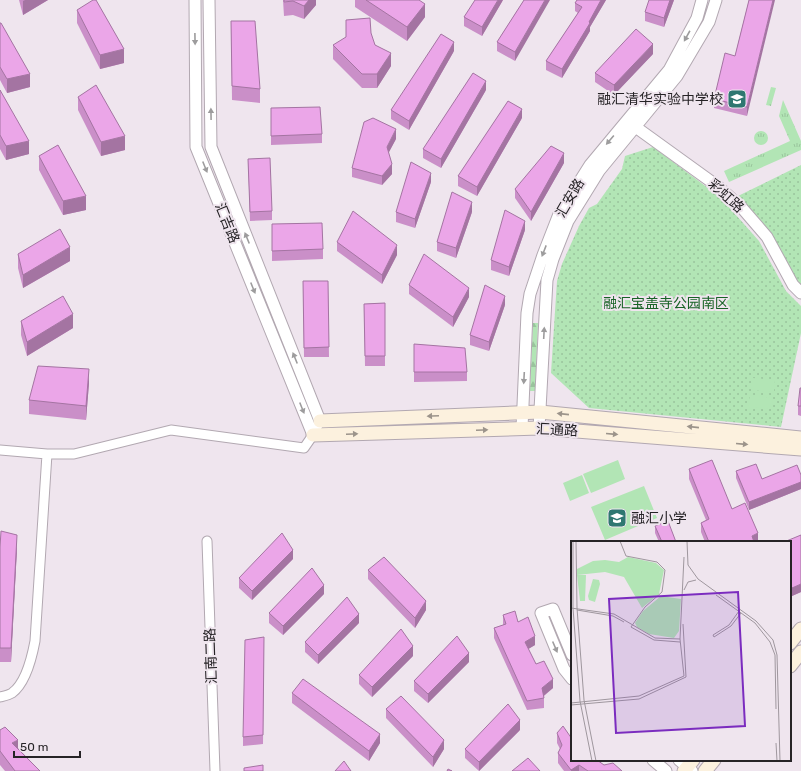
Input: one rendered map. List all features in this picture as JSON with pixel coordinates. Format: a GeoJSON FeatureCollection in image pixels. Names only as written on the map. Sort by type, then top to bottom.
{"type":"FeatureCollection","features":[{"type":"Feature","properties":{"kind":"main road","name":"汇通路"},"geometry":{"type":"LineString","coordinates":[[320,421],[540,412],[801,438]]}},
{"type":"Feature","properties":{"kind":"main road","name":"汇通路"},"geometry":{"type":"LineString","coordinates":[[313,435],[539,428],[801,449]]}},
{"type":"Feature","properties":{"kind":"main road"},"geometry":{"type":"LineString","coordinates":[[791,642],[801,629]]}},
{"type":"Feature","properties":{"kind":"main road"},"geometry":{"type":"LineString","coordinates":[[791,665],[801,652]]}},
{"type":"Feature","properties":{"kind":"main road"},"geometry":{"type":"LineString","coordinates":[[705,771],[713,761]]}},
{"type":"Feature","properties":{"kind":"street","name":"汇吉路"},"geometry":{"type":"LineString","coordinates":[[195,0],[196,147],[313,435]]}},
{"type":"Feature","properties":{"kind":"street","name":"汇吉路"},"geometry":{"type":"LineString","coordinates":[[209,0],[211,147],[320,421]]}},
{"type":"Feature","properties":{"kind":"street","name":"汇安路"},"geometry":{"type":"LineString","coordinates":[[539,428],[547,280],[553,259],[568,221],[631,123],[669,70],[697,18],[702,0]]}},
{"type":"Feature","properties":{"kind":"street","name":"汇安路"},"geometry":{"type":"LineString","coordinates":[[522,428],[527,313],[530,294],[559,214],[590,165],[678,76],[709,22],[716,0]]}},
{"type":"Feature","properties":{"kind":"street","name":"彩虹路"},"geometry":{"type":"LineString","coordinates":[[631,123],[720,188],[742,208],[767,237],[793,285],[801,294]]}},
{"type":"Feature","properties":{"kind":"street"},"geometry":{"type":"LineString","coordinates":[[0,450],[48,454],[74,454],[171,430],[304,448],[320,421]]}},
{"type":"Feature","properties":{"kind":"street"},"geometry":{"type":"LineString","coordinates":[[0,697],[12,692],[22,680],[31,660],[35,641],[48,454]]}},
{"type":"Feature","properties":{"kind":"street","name":"汇南二路"},"geometry":{"type":"LineString","coordinates":[[207,541],[215,771]]}},
{"type":"Feature","properties":{"kind":"street"},"geometry":{"type":"LineString","coordinates":[[571,653],[553,609],[541,613],[564,669],[571,678]]}},
{"type":"Feature","properties":{"kind":"street"},"geometry":{"type":"LineString","coordinates":[[654,761],[666,771]]}},
{"type":"Feature","properties":{"kind":"green space"},"geometry":{"type":"Polygon","coordinates":[[[771,87],[776,88],[771,106],[766,105],[771,87]]]}},
{"type":"Feature","properties":{"kind":"green space"},"geometry":{"type":"Polygon","coordinates":[[[783,100],[801,141],[801,150],[729,182],[724,171],[790,141],[779,116],[783,100]]]}},
{"type":"Feature","properties":{"kind":"green space"},"geometry":{"type":"Polygon","coordinates":[[[761,131],[766,133],[768,138],[766,143],[761,145],[756,143],[754,138],[756,133],[761,131]]]}},
{"type":"Feature","properties":{"kind":"green space","name":"融汇宝盖寺公园南区"},"geometry":{"type":"Polygon","coordinates":[[[653,147],[720,197],[759,241],[786,291],[801,306],[801,333],[781,427],[589,408],[551,373],[557,281],[562,264],[579,226],[589,208],[597,204],[622,169],[625,156],[653,147]]]}},
{"type":"Feature","properties":{"kind":"green space"},"geometry":{"type":"Polygon","coordinates":[[[801,165],[801,287],[797,283],[771,235],[738,196],[801,165]]]}},
{"type":"Feature","properties":{"kind":"green space"},"geometry":{"type":"Polygon","coordinates":[[[533,323],[538,323],[535,391],[530,391],[533,323]]]}},
{"type":"Feature","properties":{"kind":"green space"},"geometry":{"type":"Polygon","coordinates":[[[752,378],[775,380],[774,392],[751,390],[752,378]]]}},
{"type":"Feature","properties":{"kind":"green space"},"geometry":{"type":"Polygon","coordinates":[[[750,395],[773,398],[772,409],[748,407],[750,395]]]}},
{"type":"Feature","properties":{"kind":"green space"},"geometry":{"type":"Polygon","coordinates":[[[618,460],[625,479],[591,493],[583,474],[618,460]]]}},
{"type":"Feature","properties":{"kind":"green space"},"geometry":{"type":"Polygon","coordinates":[[[582,475],[589,493],[570,501],[563,483],[582,475]]]}},
{"type":"Feature","properties":{"kind":"green space"},"geometry":{"type":"Polygon","coordinates":[[[644,486],[657,518],[605,540],[591,507],[644,486]]]}},
{"type":"Feature","properties":{"kind":"building"},"geometry":{"type":"Polygon","coordinates":[[[93,0],[96,0],[124,49],[100,55],[77,10],[93,0]]]}},
{"type":"Feature","properties":{"kind":"building"},"geometry":{"type":"Polygon","coordinates":[[[284,0],[309,0],[304,6],[293,1],[284,2],[284,0]]]}},
{"type":"Feature","properties":{"kind":"building"},"geometry":{"type":"Polygon","coordinates":[[[366,0],[419,0],[425,4],[407,27],[366,0]]]}},
{"type":"Feature","properties":{"kind":"building"},"geometry":{"type":"Polygon","coordinates":[[[475,0],[498,0],[482,27],[464,17],[475,0]]]}},
{"type":"Feature","properties":{"kind":"building"},"geometry":{"type":"Polygon","coordinates":[[[524,0],[545,0],[515,52],[497,42],[524,0]]]}},
{"type":"Feature","properties":{"kind":"building"},"geometry":{"type":"Polygon","coordinates":[[[577,0],[601,0],[589,22],[590,23],[562,69],[546,61],[582,7],[575,3],[577,0]]]}},
{"type":"Feature","properties":{"kind":"building"},"geometry":{"type":"Polygon","coordinates":[[[649,0],[670,0],[664,18],[645,12],[649,0]]]}},
{"type":"Feature","properties":{"kind":"building"},"geometry":{"type":"Polygon","coordinates":[[[749,0],[773,0],[747,107],[714,99],[725,53],[735,56],[749,0]]]}},
{"type":"Feature","properties":{"kind":"building"},"geometry":{"type":"Polygon","coordinates":[[[370,18],[371,33],[375,45],[391,53],[377,74],[362,74],[333,45],[346,37],[346,20],[370,18]]]}},
{"type":"Feature","properties":{"kind":"building"},"geometry":{"type":"Polygon","coordinates":[[[231,21],[255,21],[260,89],[232,86],[231,21]]]}},
{"type":"Feature","properties":{"kind":"building"},"geometry":{"type":"Polygon","coordinates":[[[0,23],[30,74],[7,79],[0,67],[0,23]]]}},
{"type":"Feature","properties":{"kind":"building"},"geometry":{"type":"Polygon","coordinates":[[[636,29],[653,44],[614,85],[595,73],[636,29]]]}},
{"type":"Feature","properties":{"kind":"building"},"geometry":{"type":"Polygon","coordinates":[[[441,34],[454,42],[409,121],[391,110],[441,34]]]}},
{"type":"Feature","properties":{"kind":"building"},"geometry":{"type":"Polygon","coordinates":[[[473,73],[486,81],[441,159],[423,149],[473,73]]]}},
{"type":"Feature","properties":{"kind":"building"},"geometry":{"type":"Polygon","coordinates":[[[96,85],[125,136],[101,142],[78,97],[96,85]]]}},
{"type":"Feature","properties":{"kind":"building"},"geometry":{"type":"Polygon","coordinates":[[[0,90],[29,141],[6,146],[0,135],[0,90]]]}},
{"type":"Feature","properties":{"kind":"building"},"geometry":{"type":"Polygon","coordinates":[[[508,101],[522,109],[477,187],[458,176],[508,101]]]}},
{"type":"Feature","properties":{"kind":"building"},"geometry":{"type":"Polygon","coordinates":[[[320,107],[322,134],[271,136],[271,108],[320,107]]]}},
{"type":"Feature","properties":{"kind":"building"},"geometry":{"type":"Polygon","coordinates":[[[373,118],[396,129],[387,147],[392,164],[382,176],[352,168],[364,122],[373,118]]]}},
{"type":"Feature","properties":{"kind":"building"},"geometry":{"type":"Polygon","coordinates":[[[58,145],[86,196],[63,201],[39,156],[58,145]]]}},
{"type":"Feature","properties":{"kind":"building"},"geometry":{"type":"Polygon","coordinates":[[[551,146],[564,153],[531,212],[515,189],[551,146]]]}},
{"type":"Feature","properties":{"kind":"building"},"geometry":{"type":"Polygon","coordinates":[[[270,158],[272,211],[250,212],[248,159],[270,158]]]}},
{"type":"Feature","properties":{"kind":"building"},"geometry":{"type":"Polygon","coordinates":[[[411,162],[431,173],[415,219],[396,212],[411,162]]]}},
{"type":"Feature","properties":{"kind":"building"},"geometry":{"type":"Polygon","coordinates":[[[452,192],[472,202],[456,248],[437,242],[452,192]]]}},
{"type":"Feature","properties":{"kind":"building"},"geometry":{"type":"Polygon","coordinates":[[[505,210],[525,221],[509,267],[491,260],[505,210]]]}},
{"type":"Feature","properties":{"kind":"building"},"geometry":{"type":"Polygon","coordinates":[[[353,211],[397,245],[382,275],[337,242],[353,211]]]}},
{"type":"Feature","properties":{"kind":"building"},"geometry":{"type":"Polygon","coordinates":[[[322,223],[323,249],[272,251],[272,224],[322,223]]]}},
{"type":"Feature","properties":{"kind":"building"},"geometry":{"type":"Polygon","coordinates":[[[60,229],[70,247],[23,275],[18,254],[60,229]]]}},
{"type":"Feature","properties":{"kind":"building"},"geometry":{"type":"Polygon","coordinates":[[[424,254],[469,288],[453,317],[409,285],[424,254]]]}},
{"type":"Feature","properties":{"kind":"building"},"geometry":{"type":"Polygon","coordinates":[[[303,281],[328,281],[329,347],[304,348],[303,281]]]}},
{"type":"Feature","properties":{"kind":"building"},"geometry":{"type":"Polygon","coordinates":[[[485,285],[505,296],[489,342],[470,335],[485,285]]]}},
{"type":"Feature","properties":{"kind":"building"},"geometry":{"type":"Polygon","coordinates":[[[63,296],[73,314],[27,342],[21,321],[63,296]]]}},
{"type":"Feature","properties":{"kind":"building"},"geometry":{"type":"Polygon","coordinates":[[[385,303],[385,356],[365,356],[364,304],[385,303]]]}},
{"type":"Feature","properties":{"kind":"building"},"geometry":{"type":"Polygon","coordinates":[[[414,344],[465,348],[467,372],[414,372],[414,344]]]}},
{"type":"Feature","properties":{"kind":"building"},"geometry":{"type":"Polygon","coordinates":[[[38,366],[89,369],[86,406],[29,400],[38,366]]]}},
{"type":"Feature","properties":{"kind":"building"},"geometry":{"type":"Polygon","coordinates":[[[800,388],[801,406],[798,406],[800,388]]]}},
{"type":"Feature","properties":{"kind":"building"},"geometry":{"type":"Polygon","coordinates":[[[712,460],[732,509],[745,503],[758,533],[752,536],[754,541],[709,541],[701,523],[709,519],[689,469],[712,460]]]}},
{"type":"Feature","properties":{"kind":"building"},"geometry":{"type":"Polygon","coordinates":[[[756,464],[762,479],[797,465],[801,475],[801,482],[749,502],[736,471],[756,464]]]}},
{"type":"Feature","properties":{"kind":"building"},"geometry":{"type":"Polygon","coordinates":[[[668,521],[676,541],[662,541],[655,526],[668,521]]]}},
{"type":"Feature","properties":{"kind":"building"},"geometry":{"type":"Polygon","coordinates":[[[1,531],[17,535],[11,648],[0,648],[1,531]]]}},
{"type":"Feature","properties":{"kind":"building"},"geometry":{"type":"Polygon","coordinates":[[[282,533],[293,550],[252,591],[239,578],[282,533]]]}},
{"type":"Feature","properties":{"kind":"building"},"geometry":{"type":"Polygon","coordinates":[[[801,535],[801,584],[792,588],[791,541],[786,541],[801,535]]]}},
{"type":"Feature","properties":{"kind":"building"},"geometry":{"type":"Polygon","coordinates":[[[384,557],[426,601],[415,618],[368,570],[384,557]]]}},
{"type":"Feature","properties":{"kind":"building"},"geometry":{"type":"Polygon","coordinates":[[[312,568],[324,585],[283,626],[269,613],[312,568]]]}},
{"type":"Feature","properties":{"kind":"building"},"geometry":{"type":"Polygon","coordinates":[[[347,597],[359,614],[318,655],[305,642],[347,597]]]}},
{"type":"Feature","properties":{"kind":"building"},"geometry":{"type":"Polygon","coordinates":[[[515,611],[518,622],[528,617],[535,636],[525,642],[536,664],[544,661],[553,679],[542,688],[544,698],[527,701],[494,628],[506,624],[503,615],[515,611]]]}},
{"type":"Feature","properties":{"kind":"building"},"geometry":{"type":"Polygon","coordinates":[[[401,629],[413,646],[372,687],[359,675],[401,629]]]}},
{"type":"Feature","properties":{"kind":"building"},"geometry":{"type":"Polygon","coordinates":[[[457,636],[469,653],[428,694],[414,681],[457,636]]]}},
{"type":"Feature","properties":{"kind":"building"},"geometry":{"type":"Polygon","coordinates":[[[264,637],[263,735],[243,737],[245,640],[264,637]]]}},
{"type":"Feature","properties":{"kind":"building"},"geometry":{"type":"Polygon","coordinates":[[[303,679],[380,734],[369,751],[292,693],[303,679]]]}},
{"type":"Feature","properties":{"kind":"building"},"geometry":{"type":"Polygon","coordinates":[[[401,696],[444,740],[433,757],[386,709],[401,696]]]}},
{"type":"Feature","properties":{"kind":"building"},"geometry":{"type":"Polygon","coordinates":[[[508,704],[520,720],[479,762],[465,749],[508,704]]]}},
{"type":"Feature","properties":{"kind":"building"},"geometry":{"type":"Polygon","coordinates":[[[563,726],[571,738],[571,761],[598,761],[604,765],[613,763],[622,771],[588,771],[579,765],[571,770],[558,753],[562,745],[557,733],[563,726]]]}},
{"type":"Feature","properties":{"kind":"building"},"geometry":{"type":"Polygon","coordinates":[[[5,727],[18,740],[12,743],[40,771],[15,771],[0,751],[0,730],[5,727]]]}},
{"type":"Feature","properties":{"kind":"building"},"geometry":{"type":"Polygon","coordinates":[[[528,758],[540,771],[512,771],[528,758]]]}},
{"type":"Feature","properties":{"kind":"building"},"geometry":{"type":"Polygon","coordinates":[[[344,761],[351,771],[335,771],[344,761]]]}},
{"type":"Feature","properties":{"kind":"building"},"geometry":{"type":"Polygon","coordinates":[[[263,765],[263,771],[244,771],[244,768],[263,765]]]}},
{"type":"Feature","properties":{"kind":"place","name":"融汇清华实验中学校"},"geometry":{"type":"Point","coordinates":[737,99]}},
{"type":"Feature","properties":{"kind":"place","name":"融汇小学"},"geometry":{"type":"Point","coordinates":[617,518]}}]}
